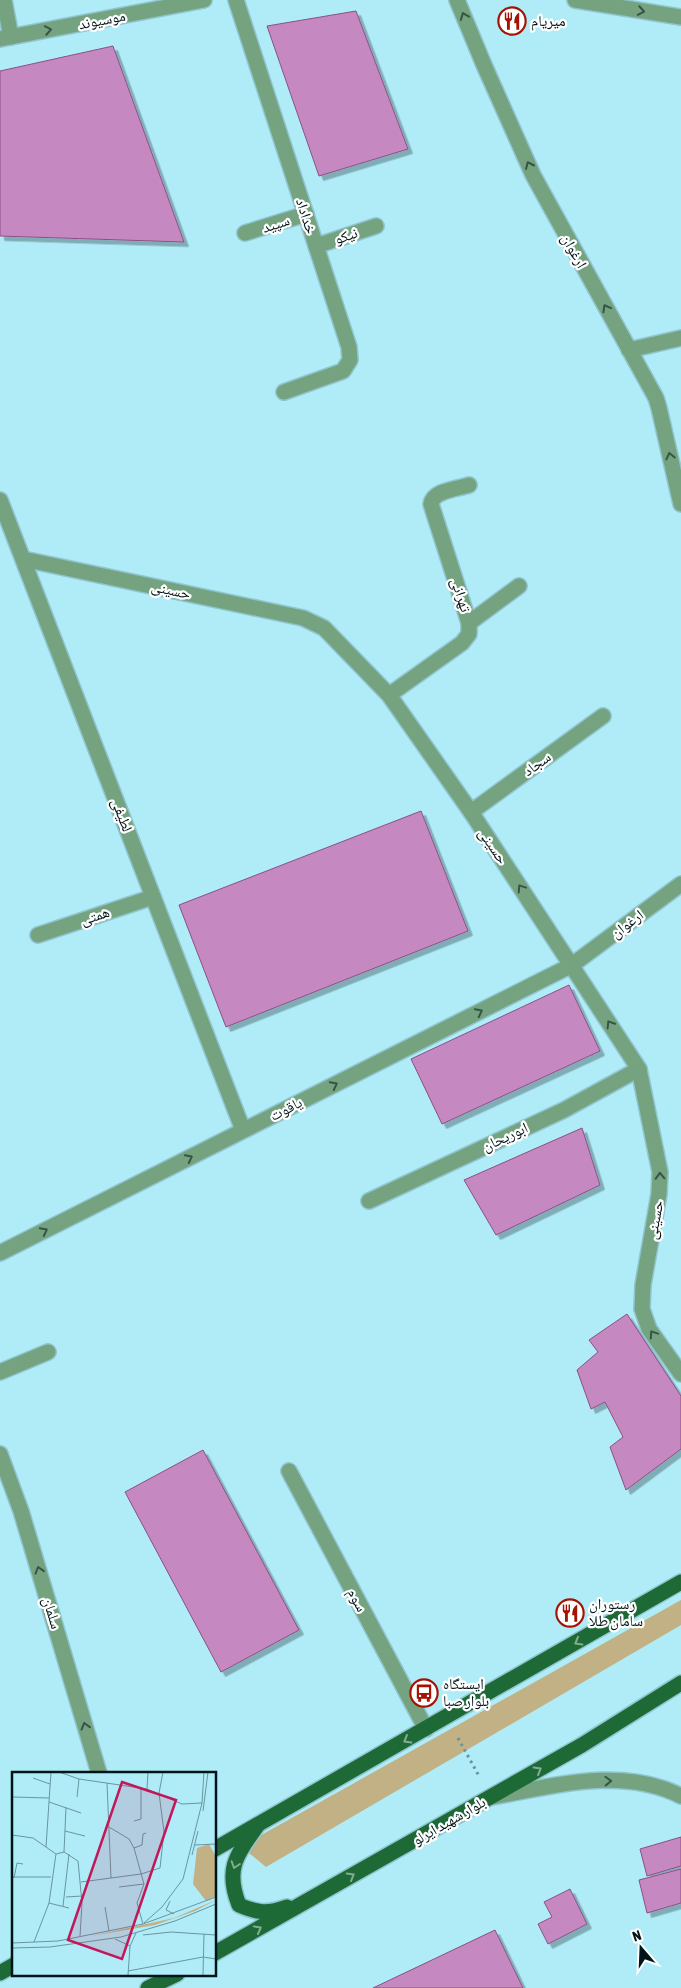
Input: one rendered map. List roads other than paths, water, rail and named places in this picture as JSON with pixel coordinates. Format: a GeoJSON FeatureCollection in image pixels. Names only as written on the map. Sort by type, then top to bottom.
{"type":"FeatureCollection","features":[{"type":"Feature","properties":{"kind":"main road"},"geometry":{"type":"LineString","coordinates":[[216,1848],[681,1582]]}},
{"type":"Feature","properties":{"kind":"main road","name":"بلوار شهید ایرلو"},"geometry":{"type":"LineString","coordinates":[[216,1952],[582,1745],[681,1683]]}},
{"type":"Feature","properties":{"kind":"main road"},"geometry":{"type":"LineString","coordinates":[[259,1823],[240,1851],[232,1872],[232,1887],[239,1905],[256,1912],[276,1911],[308,1900]]}},
{"type":"Feature","properties":{"kind":"main road"},"geometry":{"type":"LineString","coordinates":[[0,1973],[12,1966]]}},
{"type":"Feature","properties":{"kind":"main road"},"geometry":{"type":"LineString","coordinates":[[148,1988],[173,1976]]}},
{"type":"Feature","properties":{"kind":"street"},"geometry":{"type":"LineString","coordinates":[[4,0],[5,38]]}},
{"type":"Feature","properties":{"kind":"street","name":"موسیوند"},"geometry":{"type":"LineString","coordinates":[[5,38],[204,0]]}},
{"type":"Feature","properties":{"kind":"street","name":"خداداد"},"geometry":{"type":"LineString","coordinates":[[236,0],[349,347],[350,360],[343,371],[284,392]]}},
{"type":"Feature","properties":{"kind":"street","name":"ارغوان"},"geometry":{"type":"LineString","coordinates":[[457,0],[484,66],[533,175],[660,408],[680,496]]}},
{"type":"Feature","properties":{"kind":"street"},"geometry":{"type":"LineString","coordinates":[[575,0],[681,17]]}},
{"type":"Feature","properties":{"kind":"street","name":"سپید"},"geometry":{"type":"LineString","coordinates":[[245,233],[306,214]]}},
{"type":"Feature","properties":{"kind":"street","name":"نیکو"},"geometry":{"type":"LineString","coordinates":[[316,246],[376,226]]}},
{"type":"Feature","properties":{"kind":"street"},"geometry":{"type":"LineString","coordinates":[[629,350],[681,338]]}},
{"type":"Feature","properties":{"kind":"street","name":"تهرانی"},"geometry":{"type":"LineString","coordinates":[[389,695],[462,643],[469,634],[469,623],[431,504],[432,499],[436,495],[469,485]]}},
{"type":"Feature","properties":{"kind":"street","name":"لطیفی"},"geometry":{"type":"LineString","coordinates":[[0,500],[243,1130]]}},
{"type":"Feature","properties":{"kind":"street","name":"حسینی"},"geometry":{"type":"LineString","coordinates":[[23,559],[304,618],[324,628],[389,695],[471,812],[639,1069],[660,1172],[659,1194],[643,1286],[642,1309],[649,1329],[681,1374]]}},
{"type":"Feature","properties":{"kind":"street"},"geometry":{"type":"LineString","coordinates":[[469,623],[520,586]]}},
{"type":"Feature","properties":{"kind":"street","name":"سجاد"},"geometry":{"type":"LineString","coordinates":[[471,812],[603,716]]}},
{"type":"Feature","properties":{"kind":"street","name":"ارغوان"},"geometry":{"type":"LineString","coordinates":[[572,965],[681,884]]}},
{"type":"Feature","properties":{"kind":"street","name":"همتی"},"geometry":{"type":"LineString","coordinates":[[38,935],[153,897]]}},
{"type":"Feature","properties":{"kind":"street","name":"یاقوت"},"geometry":{"type":"LineString","coordinates":[[0,1253],[572,965]]}},
{"type":"Feature","properties":{"kind":"street","name":"ابوریحان"},"geometry":{"type":"LineString","coordinates":[[369,1201],[564,1110],[639,1069]]}},
{"type":"Feature","properties":{"kind":"street"},"geometry":{"type":"LineString","coordinates":[[0,1372],[48,1352]]}},
{"type":"Feature","properties":{"kind":"street","name":"سلمان"},"geometry":{"type":"LineString","coordinates":[[0,1454],[21,1510],[99,1772]]}},
{"type":"Feature","properties":{"kind":"street","name":"سوم"},"geometry":{"type":"LineString","coordinates":[[289,1471],[426,1729]]}},
{"type":"Feature","properties":{"kind":"street"},"geometry":{"type":"LineString","coordinates":[[490,1797],[574,1782],[629,1780],[671,1791],[681,1796]]}},
{"type":"Feature","properties":{"kind":"place","name":"میریام"},"geometry":{"type":"Point","coordinates":[512,21]}},
{"type":"Feature","properties":{"kind":"place","name":"رستوران سامان طلا"},"geometry":{"type":"Point","coordinates":[570,1613]}},
{"type":"Feature","properties":{"kind":"place","name":"ایستگاه بلوار صبا"},"geometry":{"type":"Point","coordinates":[424,1693]}}]}
